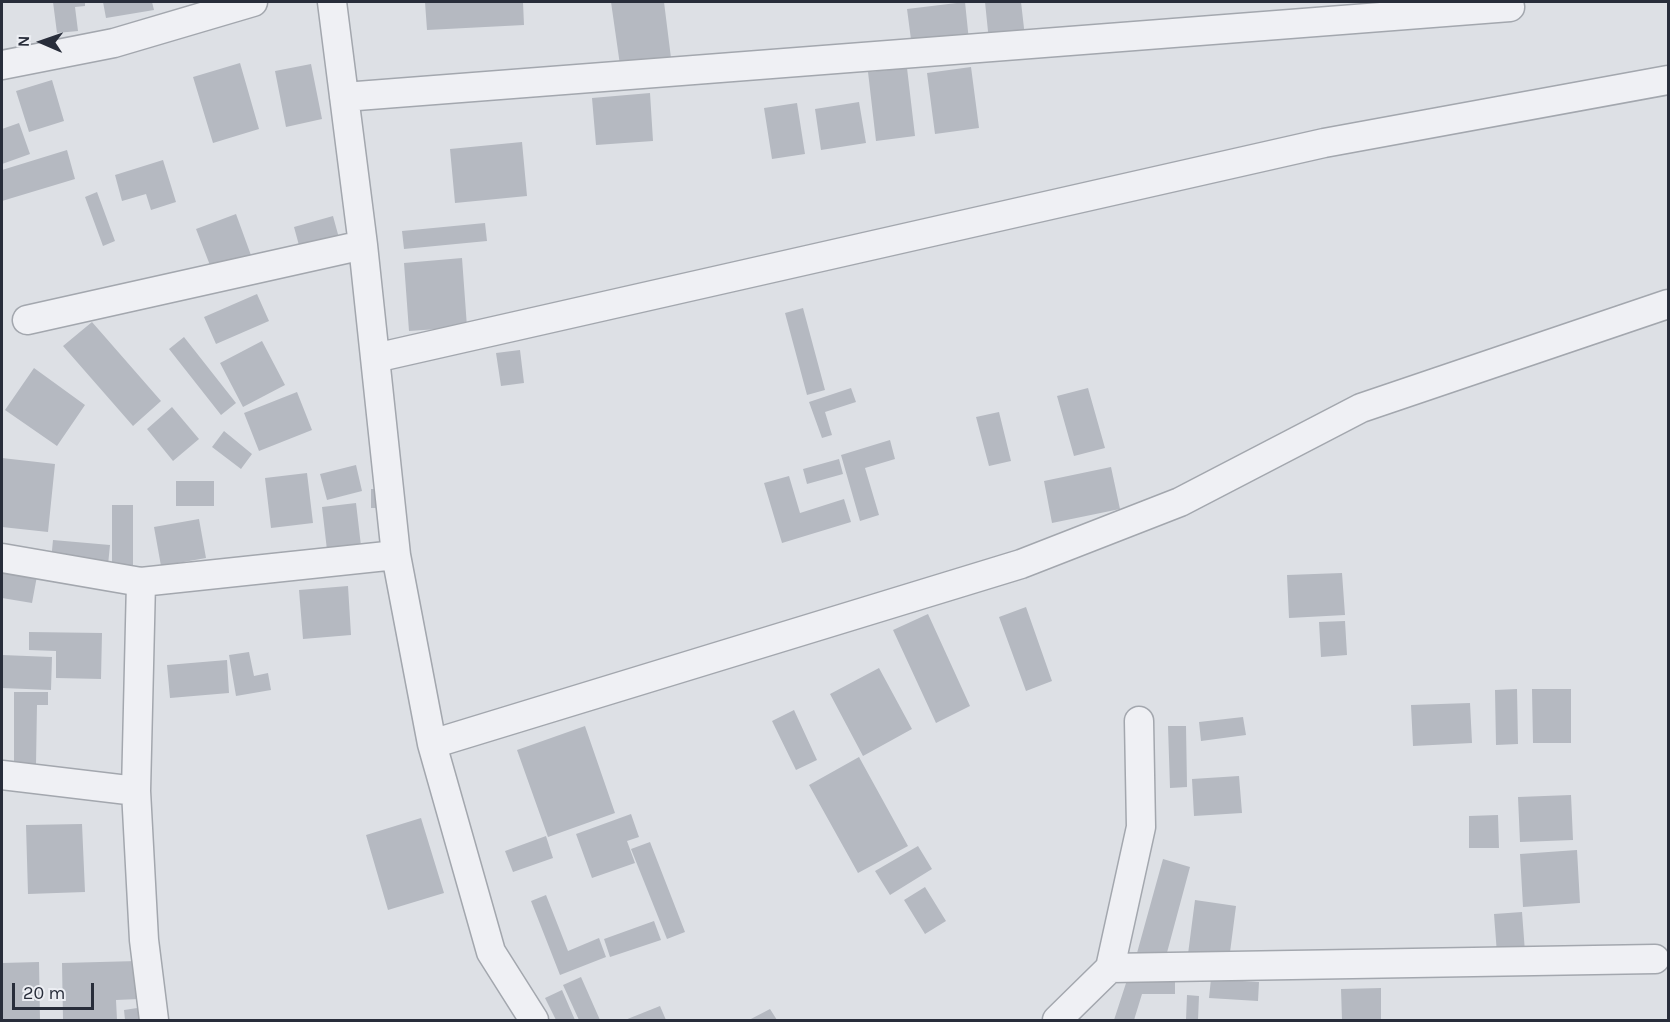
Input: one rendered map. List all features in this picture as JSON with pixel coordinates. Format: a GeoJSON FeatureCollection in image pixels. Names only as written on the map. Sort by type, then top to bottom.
{"type":"FeatureCollection","features":[{"type":"Feature","properties":{"kind":"street"},"geometry":{"type":"LineString","coordinates":[[2,65],[114,43],[253,2]]}},
{"type":"Feature","properties":{"kind":"street"},"geometry":{"type":"LineString","coordinates":[[332,2],[363,244],[396,555],[432,744],[491,952],[534,1020]]}},
{"type":"Feature","properties":{"kind":"street"},"geometry":{"type":"LineString","coordinates":[[344,97],[1510,7]]}},
{"type":"Feature","properties":{"kind":"street"},"geometry":{"type":"LineString","coordinates":[[375,358],[1324,143],[1668,81]]}},
{"type":"Feature","properties":{"kind":"street"},"geometry":{"type":"LineString","coordinates":[[27,320],[363,244]]}},
{"type":"Feature","properties":{"kind":"street"},"geometry":{"type":"LineString","coordinates":[[432,744],[1021,564],[1180,502],[1361,408],[1668,304]]}},
{"type":"Feature","properties":{"kind":"street"},"geometry":{"type":"LineString","coordinates":[[2,558],[141,582],[396,555]]}},
{"type":"Feature","properties":{"kind":"street"},"geometry":{"type":"LineString","coordinates":[[141,582],[136,791],[144,940],[154,1020]]}},
{"type":"Feature","properties":{"kind":"street"},"geometry":{"type":"LineString","coordinates":[[1057,1020],[1110,968],[1141,827],[1139,721]]}},
{"type":"Feature","properties":{"kind":"street"},"geometry":{"type":"LineString","coordinates":[[2,775],[136,791]]}},
{"type":"Feature","properties":{"kind":"street"},"geometry":{"type":"LineString","coordinates":[[1110,968],[1655,958]]}},
{"type":"Feature","properties":{"kind":"building"},"geometry":{"type":"Polygon","coordinates":[[[53,2],[85,2],[85,6],[75,7],[78,31],[57,33],[53,2]]]}},
{"type":"Feature","properties":{"kind":"building"},"geometry":{"type":"Polygon","coordinates":[[[103,2],[152,2],[154,10],[106,18],[103,2]]]}},
{"type":"Feature","properties":{"kind":"building"},"geometry":{"type":"Polygon","coordinates":[[[425,2],[523,2],[524,25],[427,30],[425,2]]]}},
{"type":"Feature","properties":{"kind":"building"},"geometry":{"type":"Polygon","coordinates":[[[611,2],[664,2],[671,58],[620,65],[611,2]]]}},
{"type":"Feature","properties":{"kind":"building"},"geometry":{"type":"Polygon","coordinates":[[[965,2],[969,41],[912,47],[907,9],[965,2]]]}},
{"type":"Feature","properties":{"kind":"building"},"geometry":{"type":"Polygon","coordinates":[[[985,2],[1021,2],[1025,37],[989,41],[985,2]]]}},
{"type":"Feature","properties":{"kind":"building"},"geometry":{"type":"Polygon","coordinates":[[[240,63],[259,129],[213,143],[193,77],[240,63]]]}},
{"type":"Feature","properties":{"kind":"building"},"geometry":{"type":"Polygon","coordinates":[[[311,64],[322,119],[286,127],[275,71],[311,64]]]}},
{"type":"Feature","properties":{"kind":"building"},"geometry":{"type":"Polygon","coordinates":[[[971,67],[979,128],[935,134],[927,73],[971,67]]]}},
{"type":"Feature","properties":{"kind":"building"},"geometry":{"type":"Polygon","coordinates":[[[907,68],[915,136],[876,141],[868,72],[907,68]]]}},
{"type":"Feature","properties":{"kind":"building"},"geometry":{"type":"Polygon","coordinates":[[[52,80],[64,121],[29,132],[16,91],[52,80]]]}},
{"type":"Feature","properties":{"kind":"building"},"geometry":{"type":"Polygon","coordinates":[[[650,93],[653,141],[596,145],[592,98],[650,93]]]}},
{"type":"Feature","properties":{"kind":"building"},"geometry":{"type":"Polygon","coordinates":[[[859,102],[866,143],[821,150],[815,109],[859,102]]]}},
{"type":"Feature","properties":{"kind":"building"},"geometry":{"type":"Polygon","coordinates":[[[797,103],[805,154],[772,159],[764,108],[797,103]]]}},
{"type":"Feature","properties":{"kind":"building"},"geometry":{"type":"Polygon","coordinates":[[[19,123],[30,154],[2,164],[2,129],[19,123]]]}},
{"type":"Feature","properties":{"kind":"building"},"geometry":{"type":"Polygon","coordinates":[[[522,142],[527,196],[455,203],[450,149],[522,142]]]}},
{"type":"Feature","properties":{"kind":"building"},"geometry":{"type":"Polygon","coordinates":[[[67,150],[75,179],[2,201],[2,170],[67,150]]]}},
{"type":"Feature","properties":{"kind":"building"},"geometry":{"type":"Polygon","coordinates":[[[163,160],[176,202],[151,210],[146,194],[122,201],[115,175],[163,160]]]}},
{"type":"Feature","properties":{"kind":"building"},"geometry":{"type":"Polygon","coordinates":[[[97,192],[115,241],[103,246],[85,197],[97,192]]]}},
{"type":"Feature","properties":{"kind":"building"},"geometry":{"type":"Polygon","coordinates":[[[236,214],[252,258],[213,273],[196,229],[236,214]]]}},
{"type":"Feature","properties":{"kind":"building"},"geometry":{"type":"Polygon","coordinates":[[[333,216],[339,238],[300,249],[294,227],[333,216]]]}},
{"type":"Feature","properties":{"kind":"building"},"geometry":{"type":"Polygon","coordinates":[[[485,223],[487,241],[404,249],[402,231],[485,223]]]}},
{"type":"Feature","properties":{"kind":"building"},"geometry":{"type":"Polygon","coordinates":[[[462,258],[467,327],[409,331],[404,263],[462,258]]]}},
{"type":"Feature","properties":{"kind":"building"},"geometry":{"type":"Polygon","coordinates":[[[257,294],[269,321],[216,344],[204,317],[257,294]]]}},
{"type":"Feature","properties":{"kind":"building"},"geometry":{"type":"Polygon","coordinates":[[[803,308],[825,390],[807,395],[785,313],[803,308]]]}},
{"type":"Feature","properties":{"kind":"building"},"geometry":{"type":"Polygon","coordinates":[[[92,322],[161,401],[133,426],[63,346],[92,322]]]}},
{"type":"Feature","properties":{"kind":"building"},"geometry":{"type":"Polygon","coordinates":[[[184,337],[236,403],[221,415],[169,349],[184,337]]]}},
{"type":"Feature","properties":{"kind":"building"},"geometry":{"type":"Polygon","coordinates":[[[262,341],[285,385],[243,407],[220,363],[262,341]]]}},
{"type":"Feature","properties":{"kind":"building"},"geometry":{"type":"Polygon","coordinates":[[[520,350],[524,383],[501,386],[496,353],[520,350]]]}},
{"type":"Feature","properties":{"kind":"building"},"geometry":{"type":"Polygon","coordinates":[[[34,368],[85,405],[57,446],[5,410],[34,368]]]}},
{"type":"Feature","properties":{"kind":"building"},"geometry":{"type":"Polygon","coordinates":[[[851,388],[856,402],[825,412],[832,435],[822,438],[809,402],[851,388]]]}},
{"type":"Feature","properties":{"kind":"building"},"geometry":{"type":"Polygon","coordinates":[[[1088,388],[1105,448],[1074,456],[1057,396],[1088,388]]]}},
{"type":"Feature","properties":{"kind":"building"},"geometry":{"type":"Polygon","coordinates":[[[297,392],[312,430],[259,451],[244,413],[297,392]]]}},
{"type":"Feature","properties":{"kind":"building"},"geometry":{"type":"Polygon","coordinates":[[[172,407],[199,439],[173,461],[147,429],[172,407]]]}},
{"type":"Feature","properties":{"kind":"building"},"geometry":{"type":"Polygon","coordinates":[[[999,412],[1011,461],[989,466],[976,417],[999,412]]]}},
{"type":"Feature","properties":{"kind":"building"},"geometry":{"type":"Polygon","coordinates":[[[224,431],[252,454],[241,469],[212,447],[224,431]]]}},
{"type":"Feature","properties":{"kind":"building"},"geometry":{"type":"Polygon","coordinates":[[[890,440],[895,459],[865,468],[879,515],[860,521],[841,455],[890,440]]]}},
{"type":"Feature","properties":{"kind":"building"},"geometry":{"type":"Polygon","coordinates":[[[2,458],[55,464],[48,532],[2,527],[2,458]]]}},
{"type":"Feature","properties":{"kind":"building"},"geometry":{"type":"Polygon","coordinates":[[[839,459],[843,474],[807,484],[803,469],[839,459]]]}},
{"type":"Feature","properties":{"kind":"building"},"geometry":{"type":"Polygon","coordinates":[[[356,465],[362,491],[327,500],[320,474],[356,465]]]}},
{"type":"Feature","properties":{"kind":"building"},"geometry":{"type":"Polygon","coordinates":[[[1111,467],[1120,509],[1052,523],[1044,481],[1111,467]]]}},
{"type":"Feature","properties":{"kind":"building"},"geometry":{"type":"Polygon","coordinates":[[[307,473],[313,523],[271,528],[265,478],[307,473]]]}},
{"type":"Feature","properties":{"kind":"building"},"geometry":{"type":"Polygon","coordinates":[[[789,476],[800,513],[844,499],[851,522],[782,543],[764,483],[789,476]]]}},
{"type":"Feature","properties":{"kind":"building"},"geometry":{"type":"Polygon","coordinates":[[[176,481],[214,481],[214,506],[176,506],[176,481]]]}},
{"type":"Feature","properties":{"kind":"building"},"geometry":{"type":"Polygon","coordinates":[[[371,489],[386,489],[387,508],[371,508],[371,489]]]}},
{"type":"Feature","properties":{"kind":"building"},"geometry":{"type":"Polygon","coordinates":[[[356,503],[361,546],[327,550],[322,507],[356,503]]]}},
{"type":"Feature","properties":{"kind":"building"},"geometry":{"type":"Polygon","coordinates":[[[112,505],[133,505],[133,571],[112,571],[112,505]]]}},
{"type":"Feature","properties":{"kind":"building"},"geometry":{"type":"Polygon","coordinates":[[[199,519],[206,558],[161,566],[154,527],[199,519]]]}},
{"type":"Feature","properties":{"kind":"building"},"geometry":{"type":"Polygon","coordinates":[[[53,540],[110,545],[108,565],[51,561],[53,540]]]}},
{"type":"Feature","properties":{"kind":"building"},"geometry":{"type":"Polygon","coordinates":[[[2,570],[37,576],[32,603],[2,598],[2,570]]]}},
{"type":"Feature","properties":{"kind":"building"},"geometry":{"type":"Polygon","coordinates":[[[1342,573],[1345,615],[1289,618],[1287,575],[1342,573]]]}},
{"type":"Feature","properties":{"kind":"building"},"geometry":{"type":"Polygon","coordinates":[[[348,586],[351,635],[303,639],[299,590],[348,586]]]}},
{"type":"Feature","properties":{"kind":"building"},"geometry":{"type":"Polygon","coordinates":[[[1026,607],[1052,681],[1026,691],[999,617],[1026,607]]]}},
{"type":"Feature","properties":{"kind":"building"},"geometry":{"type":"Polygon","coordinates":[[[928,614],[970,706],[936,723],[893,630],[928,614]]]}},
{"type":"Feature","properties":{"kind":"building"},"geometry":{"type":"Polygon","coordinates":[[[1345,621],[1347,655],[1321,657],[1319,622],[1345,621]]]}},
{"type":"Feature","properties":{"kind":"building"},"geometry":{"type":"Polygon","coordinates":[[[29,632],[102,633],[101,679],[56,678],[56,651],[29,650],[29,632]]]}},
{"type":"Feature","properties":{"kind":"building"},"geometry":{"type":"Polygon","coordinates":[[[249,652],[254,676],[268,673],[271,690],[236,696],[229,655],[249,652]]]}},
{"type":"Feature","properties":{"kind":"building"},"geometry":{"type":"Polygon","coordinates":[[[2,655],[52,657],[51,690],[2,688],[2,655]]]}},
{"type":"Feature","properties":{"kind":"building"},"geometry":{"type":"Polygon","coordinates":[[[227,660],[229,693],[170,698],[167,665],[227,660]]]}},
{"type":"Feature","properties":{"kind":"building"},"geometry":{"type":"Polygon","coordinates":[[[879,668],[912,729],[863,756],[830,694],[879,668]]]}},
{"type":"Feature","properties":{"kind":"building"},"geometry":{"type":"Polygon","coordinates":[[[1517,689],[1518,744],[1496,745],[1495,690],[1517,689]]]}},
{"type":"Feature","properties":{"kind":"building"},"geometry":{"type":"Polygon","coordinates":[[[1532,689],[1571,689],[1571,743],[1533,743],[1532,689]]]}},
{"type":"Feature","properties":{"kind":"building"},"geometry":{"type":"Polygon","coordinates":[[[14,692],[48,692],[48,705],[37,705],[36,765],[14,764],[14,692]]]}},
{"type":"Feature","properties":{"kind":"building"},"geometry":{"type":"Polygon","coordinates":[[[1470,703],[1472,743],[1413,746],[1411,705],[1470,703]]]}},
{"type":"Feature","properties":{"kind":"building"},"geometry":{"type":"Polygon","coordinates":[[[794,710],[817,760],[796,770],[772,721],[794,710]]]}},
{"type":"Feature","properties":{"kind":"building"},"geometry":{"type":"Polygon","coordinates":[[[1243,717],[1246,735],[1201,741],[1199,722],[1243,717]]]}},
{"type":"Feature","properties":{"kind":"building"},"geometry":{"type":"Polygon","coordinates":[[[585,726],[615,813],[548,837],[517,750],[585,726]]]}},
{"type":"Feature","properties":{"kind":"building"},"geometry":{"type":"Polygon","coordinates":[[[1168,726],[1186,726],[1187,787],[1170,788],[1168,726]]]}},
{"type":"Feature","properties":{"kind":"building"},"geometry":{"type":"Polygon","coordinates":[[[859,757],[908,846],[858,873],[809,785],[859,757]]]}},
{"type":"Feature","properties":{"kind":"building"},"geometry":{"type":"Polygon","coordinates":[[[1239,776],[1242,813],[1194,816],[1192,779],[1239,776]]]}},
{"type":"Feature","properties":{"kind":"building"},"geometry":{"type":"Polygon","coordinates":[[[1571,795],[1573,840],[1520,842],[1518,797],[1571,795]]]}},
{"type":"Feature","properties":{"kind":"building"},"geometry":{"type":"Polygon","coordinates":[[[631,814],[639,837],[627,841],[635,863],[592,878],[576,834],[631,814]]]}},
{"type":"Feature","properties":{"kind":"building"},"geometry":{"type":"Polygon","coordinates":[[[1498,815],[1499,848],[1469,848],[1469,816],[1498,815]]]}},
{"type":"Feature","properties":{"kind":"building"},"geometry":{"type":"Polygon","coordinates":[[[421,818],[444,893],[388,910],[366,835],[421,818]]]}},
{"type":"Feature","properties":{"kind":"building"},"geometry":{"type":"Polygon","coordinates":[[[82,824],[85,892],[28,894],[26,825],[82,824]]]}},
{"type":"Feature","properties":{"kind":"building"},"geometry":{"type":"Polygon","coordinates":[[[546,836],[553,858],[513,872],[505,851],[546,836]]]}},
{"type":"Feature","properties":{"kind":"building"},"geometry":{"type":"Polygon","coordinates":[[[650,842],[685,932],[667,939],[631,849],[650,842]]]}},
{"type":"Feature","properties":{"kind":"building"},"geometry":{"type":"Polygon","coordinates":[[[918,846],[932,869],[890,895],[875,871],[918,846]]]}},
{"type":"Feature","properties":{"kind":"building"},"geometry":{"type":"Polygon","coordinates":[[[1577,850],[1580,903],[1523,907],[1520,854],[1577,850]]]}},
{"type":"Feature","properties":{"kind":"building"},"geometry":{"type":"Polygon","coordinates":[[[1163,859],[1190,867],[1165,960],[1137,953],[1163,859]]]}},
{"type":"Feature","properties":{"kind":"building"},"geometry":{"type":"Polygon","coordinates":[[[925,887],[946,921],[925,934],[904,900],[925,887]]]}},
{"type":"Feature","properties":{"kind":"building"},"geometry":{"type":"Polygon","coordinates":[[[546,895],[568,951],[599,938],[606,957],[560,975],[531,901],[546,895]]]}},
{"type":"Feature","properties":{"kind":"building"},"geometry":{"type":"Polygon","coordinates":[[[1195,900],[1236,906],[1229,960],[1188,954],[1195,900]]]}},
{"type":"Feature","properties":{"kind":"building"},"geometry":{"type":"Polygon","coordinates":[[[1522,912],[1525,952],[1497,954],[1494,914],[1522,912]]]}},
{"type":"Feature","properties":{"kind":"building"},"geometry":{"type":"Polygon","coordinates":[[[654,921],[661,940],[610,957],[604,939],[654,921]]]}},
{"type":"Feature","properties":{"kind":"building"},"geometry":{"type":"Polygon","coordinates":[[[138,961],[139,999],[116,1000],[117,1020],[63,1020],[62,963],[138,961]]]}},
{"type":"Feature","properties":{"kind":"building"},"geometry":{"type":"Polygon","coordinates":[[[39,962],[40,1020],[2,1020],[2,963],[39,962]]]}},
{"type":"Feature","properties":{"kind":"building"},"geometry":{"type":"Polygon","coordinates":[[[581,977],[600,1020],[579,1020],[563,985],[581,977]]]}},
{"type":"Feature","properties":{"kind":"building"},"geometry":{"type":"Polygon","coordinates":[[[1128,977],[1175,980],[1175,994],[1142,994],[1134,1020],[1114,1020],[1128,977]]]}},
{"type":"Feature","properties":{"kind":"building"},"geometry":{"type":"Polygon","coordinates":[[[1211,979],[1259,982],[1258,1001],[1209,998],[1211,979]]]}},
{"type":"Feature","properties":{"kind":"building"},"geometry":{"type":"Polygon","coordinates":[[[1381,988],[1381,1020],[1342,1020],[1341,989],[1381,988]]]}},
{"type":"Feature","properties":{"kind":"building"},"geometry":{"type":"Polygon","coordinates":[[[562,990],[575,1020],[556,1020],[545,998],[562,990]]]}},
{"type":"Feature","properties":{"kind":"building"},"geometry":{"type":"Polygon","coordinates":[[[1187,995],[1199,996],[1198,1020],[1186,1020],[1187,995]]]}},
{"type":"Feature","properties":{"kind":"building"},"geometry":{"type":"Polygon","coordinates":[[[660,1006],[666,1020],[625,1020],[660,1006]]]}},
{"type":"Feature","properties":{"kind":"building"},"geometry":{"type":"Polygon","coordinates":[[[144,1007],[146,1020],[125,1020],[124,1010],[144,1007]]]}},
{"type":"Feature","properties":{"kind":"building"},"geometry":{"type":"Polygon","coordinates":[[[770,1009],[777,1020],[749,1020],[770,1009]]]}}]}
